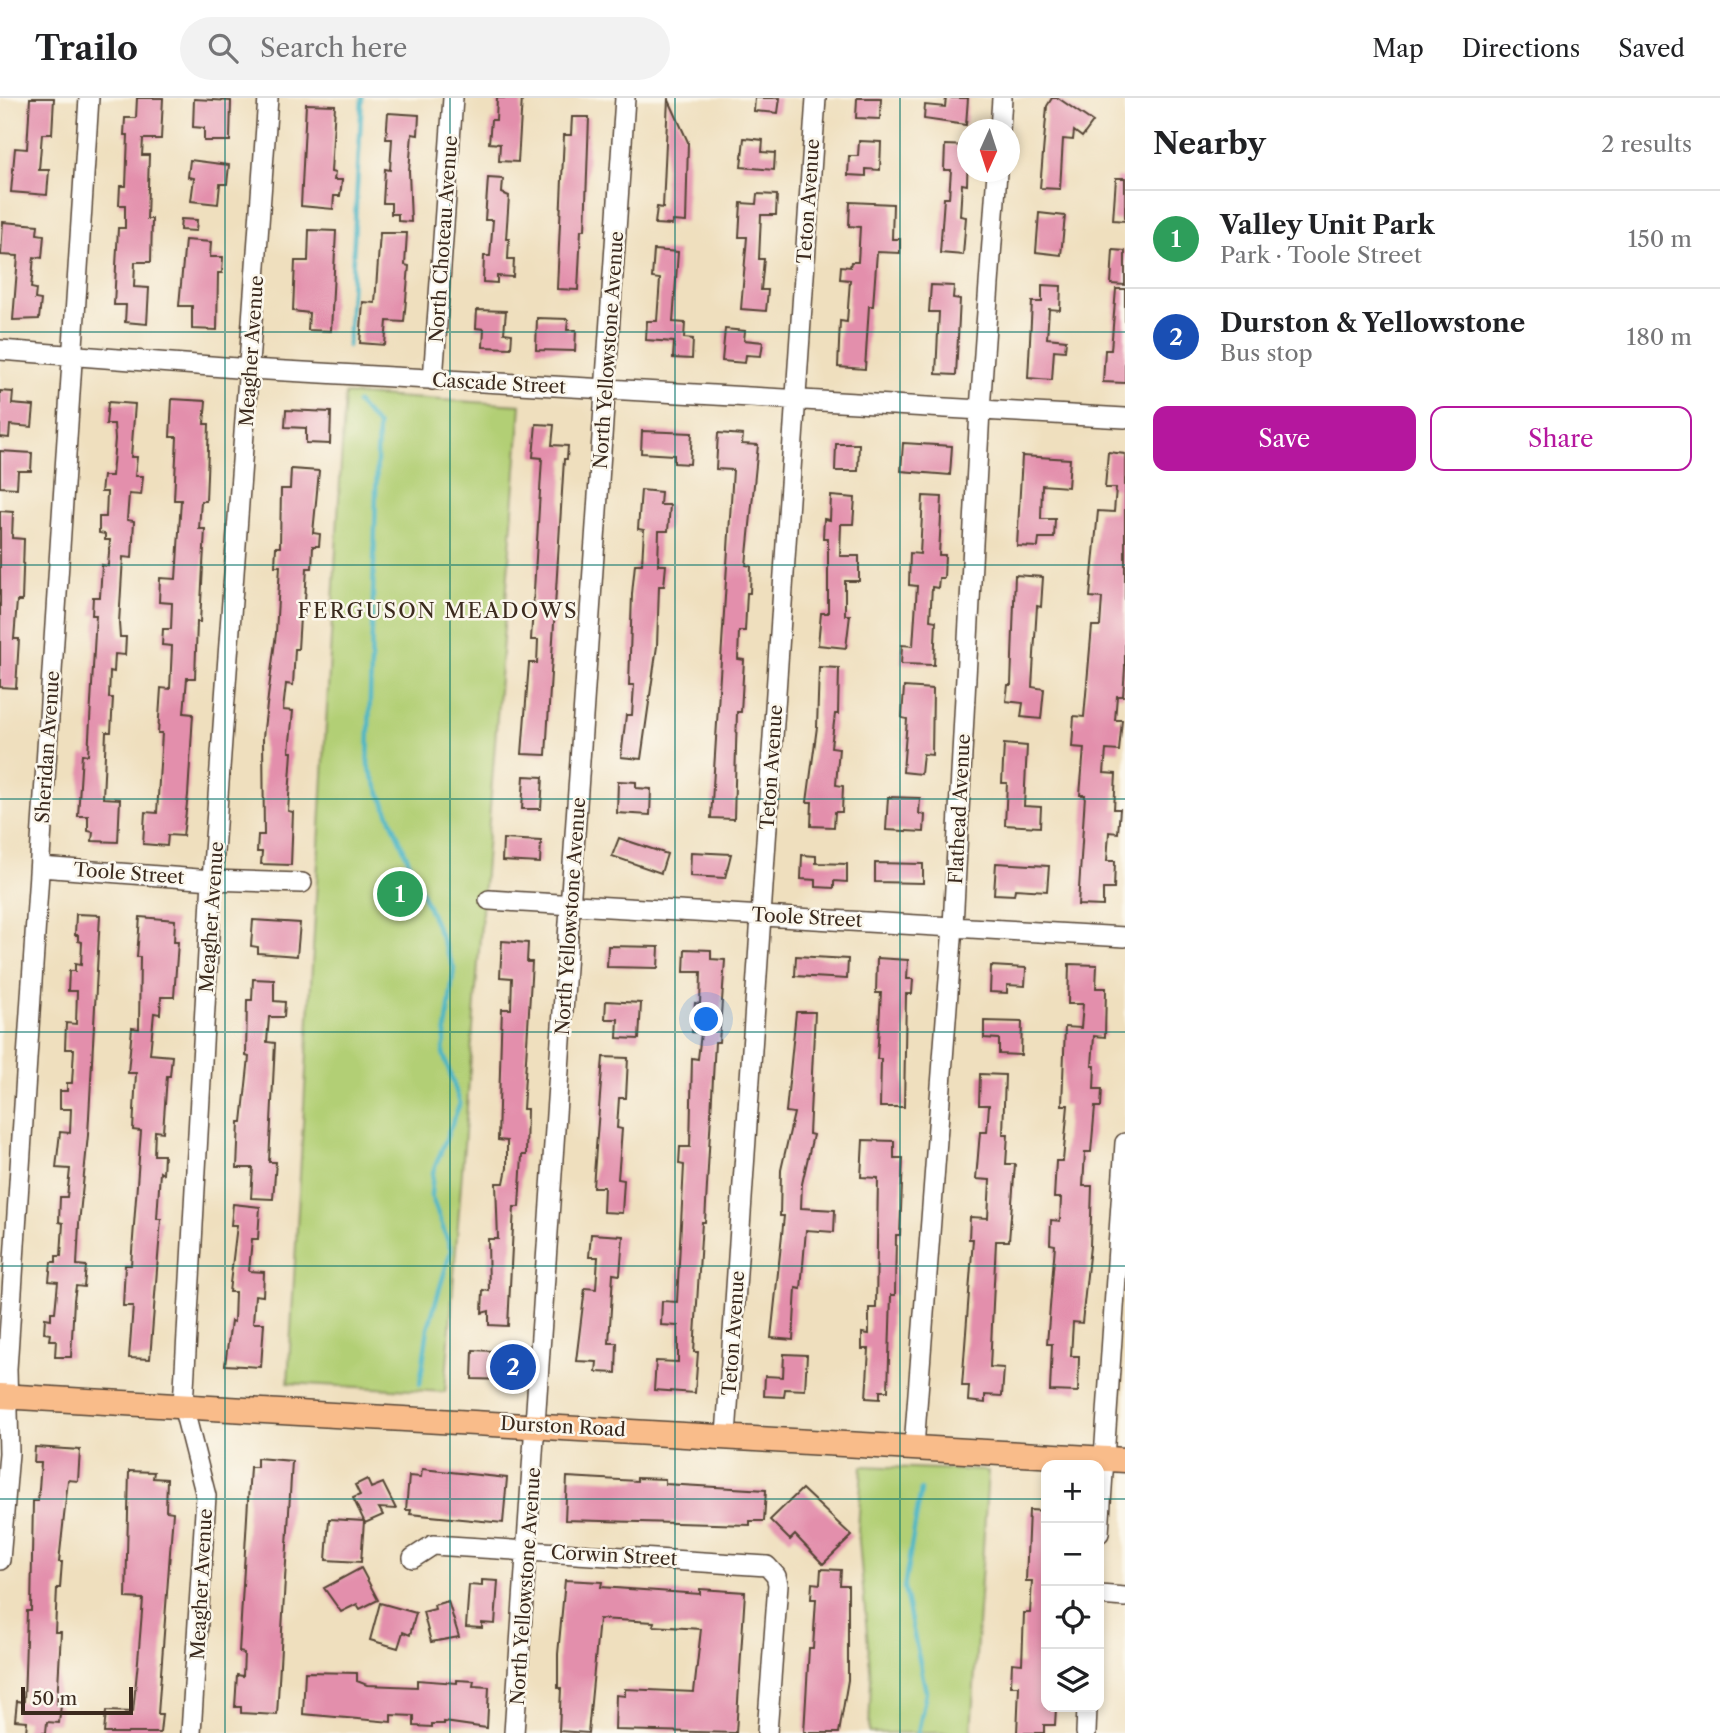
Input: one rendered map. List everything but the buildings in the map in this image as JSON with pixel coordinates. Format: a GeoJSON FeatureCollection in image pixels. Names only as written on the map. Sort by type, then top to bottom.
{"type":"FeatureCollection","features":[{"type":"Feature","properties":{"kind":"main road","name":"Durston Road"},"geometry":{"type":"LineString","coordinates":[[3,1396],[537,1424],[1114,1460]]}},
{"type":"Feature","properties":{"kind":"street","name":"Sheridan Avenue"},"geometry":{"type":"LineString","coordinates":[[0,1560],[9,1453],[3,1396],[7,1269],[40,867],[89,98]]}},
{"type":"Feature","properties":{"kind":"street","name":"Meagher Avenue"},"geometry":{"type":"LineString","coordinates":[[191,1733],[206,1496],[183,1406],[212,880],[268,98]]}},
{"type":"Feature","properties":{"kind":"street","name":"North Choteau Avenue"},"geometry":{"type":"LineString","coordinates":[[433,380],[453,98]]}},
{"type":"Feature","properties":{"kind":"street","name":"North Yellowstone Avenue"},"geometry":{"type":"LineString","coordinates":[[514,1733],[625,98]]}},
{"type":"Feature","properties":{"kind":"street","name":"Teton Avenue"},"geometry":{"type":"LineString","coordinates":[[726,1436],[816,98]]}},
{"type":"Feature","properties":{"kind":"street"},"geometry":{"type":"LineString","coordinates":[[1001,119],[1002,98]]}},
{"type":"Feature","properties":{"kind":"street","name":"Flathead Avenue"},"geometry":{"type":"LineString","coordinates":[[914,1447],[953,926],[980,410],[996,182]]}},
{"type":"Feature","properties":{"kind":"street","name":"Cascade Street"},"geometry":{"type":"LineString","coordinates":[[0,349],[250,369],[1125,418]]}},
{"type":"Feature","properties":{"kind":"street","name":"Toole Street"},"geometry":{"type":"LineString","coordinates":[[40,867],[212,880],[302,883]]}},
{"type":"Feature","properties":{"kind":"street","name":"Toole Street"},"geometry":{"type":"LineString","coordinates":[[489,900],[1125,937]]}},
{"type":"Feature","properties":{"kind":"street"},"geometry":{"type":"LineString","coordinates":[[1101,1523],[1114,1460],[1125,1143]]}},
{"type":"Feature","properties":{"kind":"street","name":"Corwin Street"},"geometry":{"type":"LineString","coordinates":[[413,1558],[433,1545],[755,1563],[767,1566],[778,1584],[767,1733]]}},
{"type":"Feature","properties":{"kind":"street"},"geometry":{"type":"LineString","coordinates":[[1104,1595],[1125,1597]]}},
{"type":"Feature","properties":{"kind":"street"},"geometry":{"type":"LineString","coordinates":[[1086,1733],[1087,1712]]}},
{"type":"Feature","properties":{"kind":"green space"},"geometry":{"type":"Polygon","coordinates":[[[345,394],[521,405],[445,1392],[288,1383],[345,394]]]}},
{"type":"Feature","properties":{"kind":"green space"},"geometry":{"type":"Polygon","coordinates":[[[862,1466],[988,1471],[971,1733],[869,1733],[871,1679],[858,1530],[862,1466]]]}},
{"type":"Feature","properties":{"kind":"waterway"},"geometry":{"type":"LineString","coordinates":[[348,346],[362,98]]}},
{"type":"Feature","properties":{"kind":"waterway"},"geometry":{"type":"LineString","coordinates":[[357,403],[378,426],[368,765],[454,968],[443,1053],[460,1103],[433,1172],[431,1195],[451,1250],[428,1328],[420,1384]]}},
{"type":"Feature","properties":{"kind":"waterway"},"geometry":{"type":"LineString","coordinates":[[918,1733],[926,1692],[904,1588],[921,1490]]}},
{"type":"Feature","properties":{"kind":"place","name":"Valley Unit Park"},"geometry":{"type":"Point","coordinates":[400,894]}},
{"type":"Feature","properties":{"kind":"place","name":"Durston & Yellowstone"},"geometry":{"type":"Point","coordinates":[513,1367]}},
{"type":"Feature","properties":{"kind":"district","name":"FERGUSON MEADOWS"},"geometry":{"type":"Point","coordinates":[438,611]}}]}
